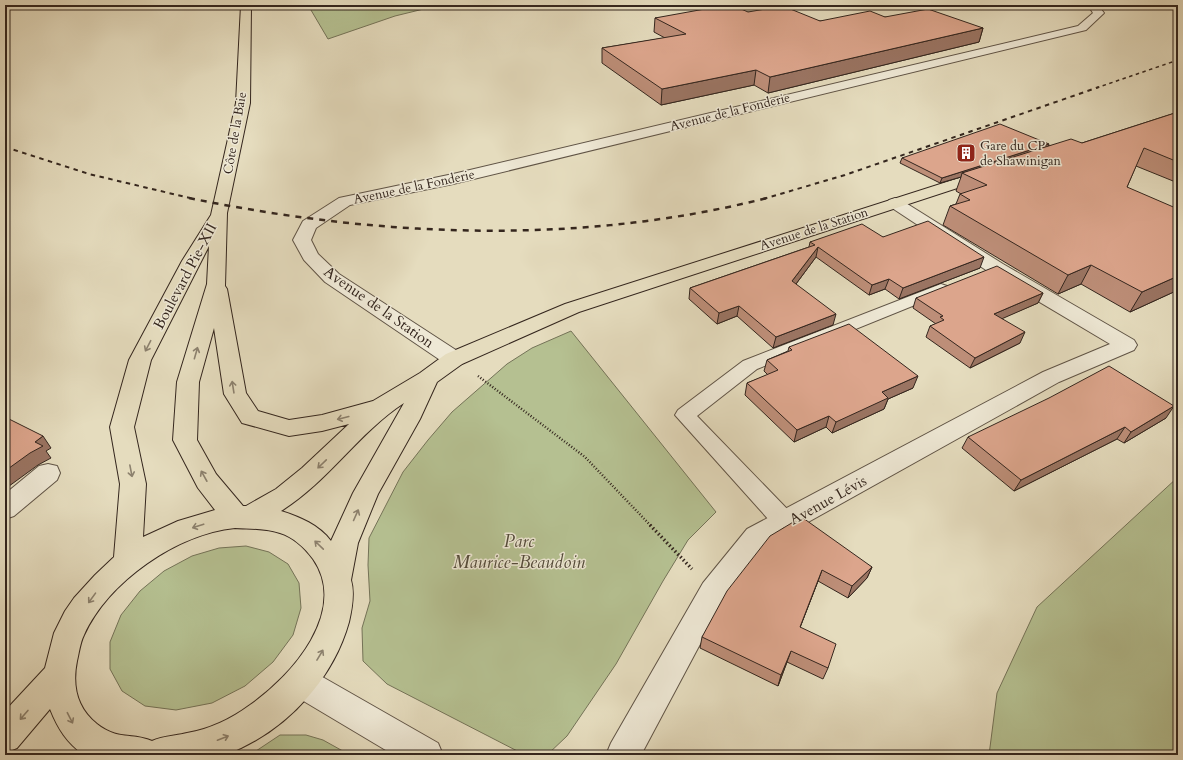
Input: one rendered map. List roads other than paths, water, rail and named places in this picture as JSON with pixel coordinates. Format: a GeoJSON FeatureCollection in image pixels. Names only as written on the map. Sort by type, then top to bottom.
{"type":"FeatureCollection","features":[{"type":"Feature","properties":{"kind":"main road","name":"Côte de la Baie"},"geometry":{"type":"LineString","coordinates":[[219,213],[243,104],[246,5]]}},
{"type":"Feature","properties":{"kind":"main road","name":"Avenue de la Station"},"geometry":{"type":"LineString","coordinates":[[244,518],[285,496],[311,475],[380,408],[428,378],[454,359],[572,308],[1000,170]]}},
{"type":"Feature","properties":{"kind":"main road","name":"Boulevard Pie-XII"},"geometry":{"type":"LineString","coordinates":[[219,213],[216,284],[188,382],[184,440],[207,481],[244,518]]}},
{"type":"Feature","properties":{"kind":"main road","name":"Boulevard Pie-XII"},"geometry":{"type":"LineString","coordinates":[[128,561],[133,484],[122,427],[140,360],[191,261],[219,213]]}},
{"type":"Feature","properties":{"kind":"main road"},"geometry":{"type":"LineString","coordinates":[[216,284],[235,394],[250,418],[289,428],[322,423],[380,408]]}},
{"type":"Feature","properties":{"kind":"main road","name":"Avenue de la Station"},"geometry":{"type":"LineString","coordinates":[[337,579],[344,542],[366,493],[408,420],[428,378]]}},
{"type":"Feature","properties":{"kind":"main road"},"geometry":{"type":"LineString","coordinates":[[145,755],[120,753],[93,742],[73,724],[62,702],[59,675],[68,634],[93,594],[128,561],[154,544],[182,531],[210,522],[244,518],[282,522],[307,534],[327,553],[337,579],[338,602],[333,628],[321,655],[301,682],[271,711],[234,734],[194,749],[158,755]]}},
{"type":"Feature","properties":{"kind":"main road"},"geometry":{"type":"LineString","coordinates":[[5,736],[59,675]]}},
{"type":"Feature","properties":{"kind":"street","name":"Avenue de la Fonderie"},"geometry":{"type":"LineString","coordinates":[[345,201],[461,178],[1082,28],[1099,14],[1093,5]]}},
{"type":"Feature","properties":{"kind":"street","name":"Avenue de la Station"},"geometry":{"type":"LineString","coordinates":[[345,201],[309,225],[302,240],[310,256],[332,278],[454,359]]}},
{"type":"Feature","properties":{"kind":"street"},"geometry":{"type":"LineString","coordinates":[[896,203],[996,268]]}},
{"type":"Feature","properties":{"kind":"street","name":"Avenue Lévis"},"geometry":{"type":"LineString","coordinates":[[623,755],[713,592],[757,538],[1051,378],[1127,345],[996,268]]}},
{"type":"Feature","properties":{"kind":"street"},"geometry":{"type":"LineString","coordinates":[[5,509],[48,473]]}},
{"type":"Feature","properties":{"kind":"street"},"geometry":{"type":"LineString","coordinates":[[301,682],[426,755]]}},
{"type":"Feature","properties":{"kind":"lane"},"geometry":{"type":"LineString","coordinates":[[786,523],[685,415],[750,365],[996,268]]}},
{"type":"Feature","properties":{"kind":"railway"},"geometry":{"type":"LineString","coordinates":[[1096,88],[1178,60]]}},
{"type":"Feature","properties":{"kind":"railway"},"geometry":{"type":"LineString","coordinates":[[765,198],[845,175],[1099,87]]}},
{"type":"Feature","properties":{"kind":"railway"},"geometry":{"type":"LineString","coordinates":[[5,147],[89,174],[192,199]]}},
{"type":"Feature","properties":{"kind":"railway"},"geometry":{"type":"LineString","coordinates":[[192,199],[260,211],[332,221],[405,228],[478,231],[551,229],[624,224],[696,213],[765,198]]}},
{"type":"Feature","properties":{"kind":"place","name":"Gare du CP de Shawinigan"},"geometry":{"type":"Point","coordinates":[966,153]}},
{"type":"Feature","properties":{"kind":"park label","name":"Parc Maurice-Beaudoin"},"geometry":{"type":"Point","coordinates":[519,551]}}]}
